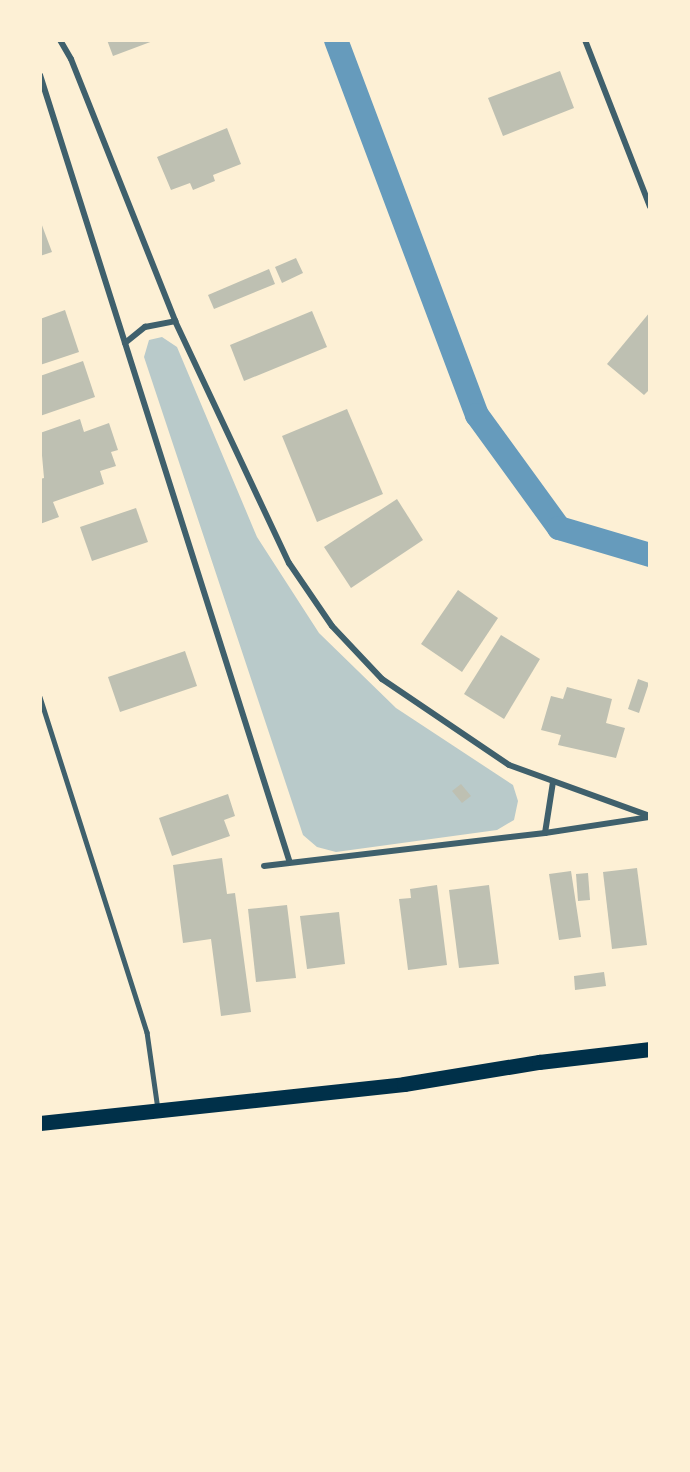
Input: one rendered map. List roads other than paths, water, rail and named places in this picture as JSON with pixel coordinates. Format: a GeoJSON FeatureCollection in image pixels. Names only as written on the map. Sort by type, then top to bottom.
{"type":"FeatureCollection","features":[{"type":"Feature","properties":{"kind":"main road"},"geometry":{"type":"LineString","coordinates":[[40,1123],[404,1084],[539,1062],[650,1049]]}},
{"type":"Feature","properties":{"kind":"street"},"geometry":{"type":"LineString","coordinates":[[60,40],[71,59],[175,321],[289,563],[332,626],[391,685],[509,765],[650,816]]}},
{"type":"Feature","properties":{"kind":"street"},"geometry":{"type":"LineString","coordinates":[[585,40],[650,207]]}},
{"type":"Feature","properties":{"kind":"street"},"geometry":{"type":"LineString","coordinates":[[40,75],[289,860]]}},
{"type":"Feature","properties":{"kind":"street"},"geometry":{"type":"LineString","coordinates":[[124,343],[144,327],[175,321]]}},
{"type":"Feature","properties":{"kind":"street"},"geometry":{"type":"LineString","coordinates":[[545,833],[553,782]]}},
{"type":"Feature","properties":{"kind":"street"},"geometry":{"type":"LineString","coordinates":[[264,866],[289,860],[545,833],[650,816]]}},
{"type":"Feature","properties":{"kind":"lane"},"geometry":{"type":"LineString","coordinates":[[40,697],[147,1032],[158,1110]]}},
{"type":"Feature","properties":{"kind":"waterway"},"geometry":{"type":"LineString","coordinates":[[336,40],[477,415],[559,528],[650,555]]}}]}
